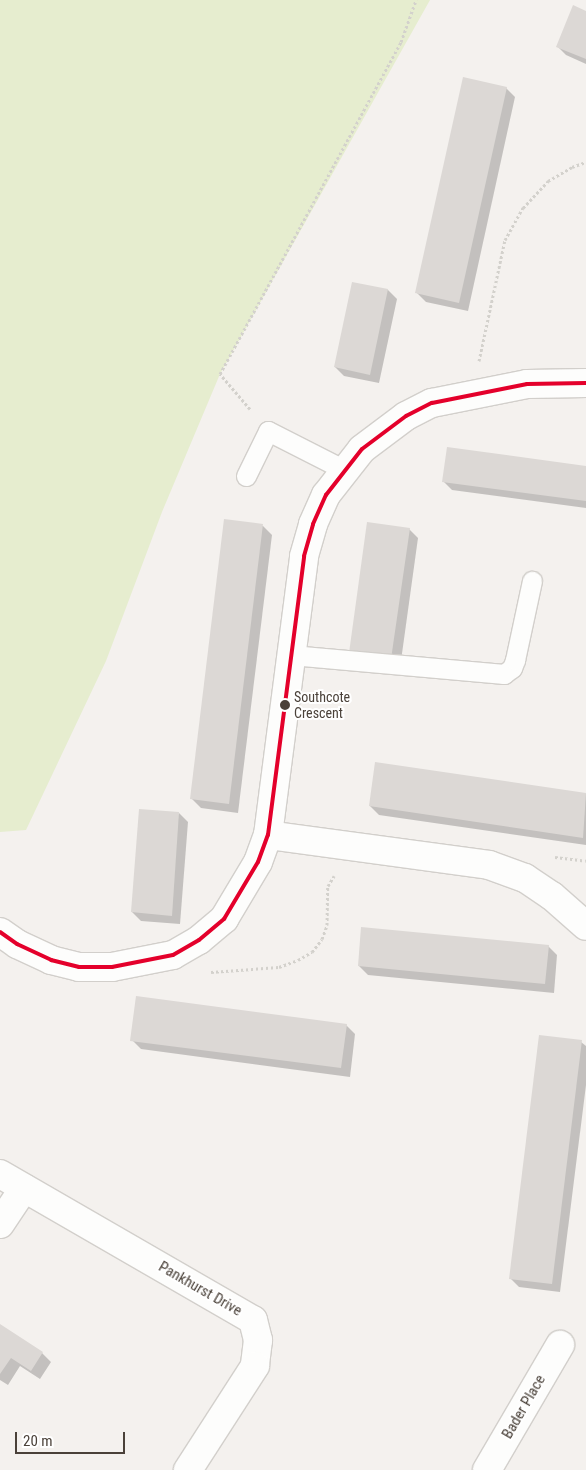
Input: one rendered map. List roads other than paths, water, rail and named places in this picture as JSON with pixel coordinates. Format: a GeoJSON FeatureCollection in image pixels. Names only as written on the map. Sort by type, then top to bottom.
{"type":"FeatureCollection","features":[{"type":"Feature","properties":{"kind":"street"},"geometry":{"type":"LineString","coordinates":[[0,932],[17,944],[51,960],[79,967],[112,967],[173,955],[199,940],[224,919],[258,862],[268,835],[304,556],[313,524],[326,495],[362,449],[382,432],[432,403],[479,392],[528,384],[586,384]]}},
{"type":"Feature","properties":{"kind":"street"},"geometry":{"type":"LineString","coordinates":[[268,835],[489,865],[525,878],[552,896],[586,926]]}},
{"type":"Feature","properties":{"kind":"street","name":"Pankhurst Drive"},"geometry":{"type":"LineString","coordinates":[[0,1174],[253,1320],[258,1340],[255,1366],[188,1470]]}},
{"type":"Feature","properties":{"kind":"street"},"geometry":{"type":"LineString","coordinates":[[0,1224],[24,1188]]}},
{"type":"Feature","properties":{"kind":"street","name":"Bader Place"},"geometry":{"type":"LineString","coordinates":[[487,1470],[560,1345]]}},
{"type":"Feature","properties":{"kind":"lane"},"geometry":{"type":"LineString","coordinates":[[246,476],[268,431],[345,470]]}},
{"type":"Feature","properties":{"kind":"lane"},"geometry":{"type":"LineString","coordinates":[[291,655],[504,674],[512,668],[515,660],[532,581]]}},
{"type":"Feature","properties":{"kind":"place","name":"Southcote Crescent"},"geometry":{"type":"Point","coordinates":[285,705]}}]}
